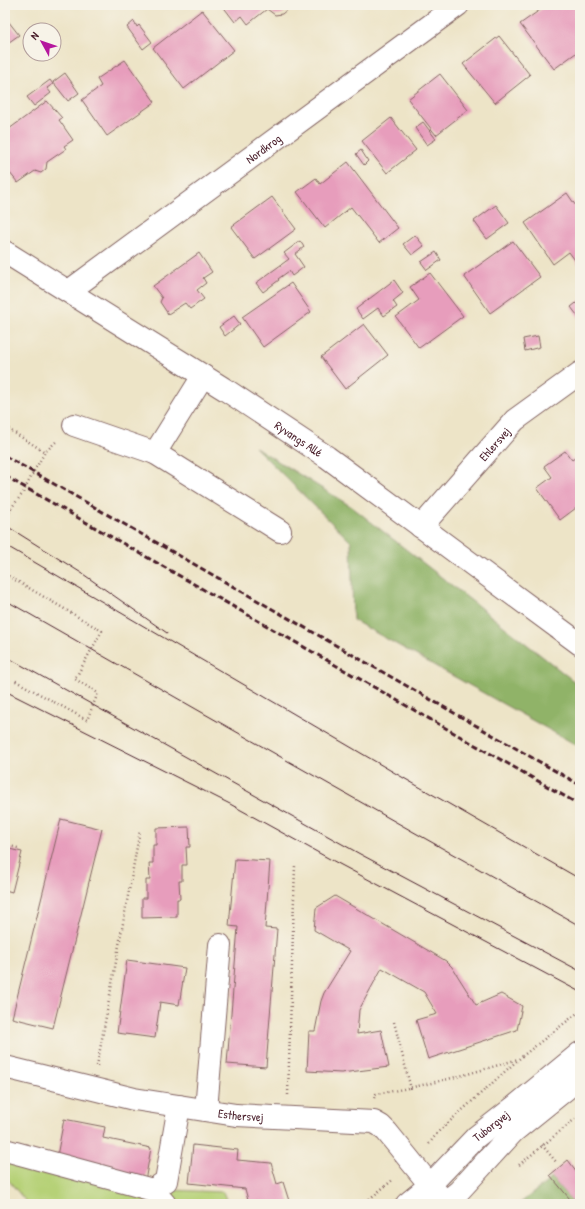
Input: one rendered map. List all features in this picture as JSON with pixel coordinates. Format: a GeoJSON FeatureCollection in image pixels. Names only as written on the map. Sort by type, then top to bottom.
{"type":"FeatureCollection","features":[{"type":"Feature","properties":{"kind":"street","name":"Nordkrog"},"geometry":{"type":"LineString","coordinates":[[69,291],[458,5]]}},
{"type":"Feature","properties":{"kind":"street","name":"Ryvangs Allé"},"geometry":{"type":"LineString","coordinates":[[5,252],[203,376],[327,457],[580,644]]}},
{"type":"Feature","properties":{"kind":"street","name":"Ehlersvej"},"geometry":{"type":"LineString","coordinates":[[421,527],[515,420],[580,373]]}},
{"type":"Feature","properties":{"kind":"street"},"geometry":{"type":"LineString","coordinates":[[155,453],[203,376]]}},
{"type":"Feature","properties":{"kind":"street"},"geometry":{"type":"LineString","coordinates":[[74,425],[155,453],[280,531]]}},
{"type":"Feature","properties":{"kind":"street"},"geometry":{"type":"LineString","coordinates":[[206,1110],[220,945]]}},
{"type":"Feature","properties":{"kind":"street","name":"Tuborgvej"},"geometry":{"type":"LineString","coordinates":[[407,1204],[430,1185],[476,1137],[580,1052]]}},
{"type":"Feature","properties":{"kind":"street","name":"Esthersvej"},"geometry":{"type":"LineString","coordinates":[[5,1067],[134,1099],[236,1115],[374,1122],[381,1126],[414,1164],[444,1203]]}},
{"type":"Feature","properties":{"kind":"street","name":"Tuborgvej"},"geometry":{"type":"LineString","coordinates":[[444,1203],[459,1191],[513,1132],[580,1078]]}},
{"type":"Feature","properties":{"kind":"street"},"geometry":{"type":"LineString","coordinates":[[5,1150],[159,1197],[166,1181],[179,1106]]}},
{"type":"Feature","properties":{"kind":"path"},"geometry":{"type":"LineString","coordinates":[[5,519],[12,507],[23,494],[45,452],[74,425]]}},
{"type":"Feature","properties":{"kind":"path"},"geometry":{"type":"LineString","coordinates":[[5,427],[45,452]]}},
{"type":"Feature","properties":{"kind":"path"},"geometry":{"type":"LineString","coordinates":[[5,503],[12,507]]}},
{"type":"Feature","properties":{"kind":"path"},"geometry":{"type":"LineString","coordinates":[[5,574],[102,631],[74,679],[98,693],[87,720],[14,680]]}},
{"type":"Feature","properties":{"kind":"path"},"geometry":{"type":"LineString","coordinates":[[100,1050],[140,830]]}},
{"type":"Feature","properties":{"kind":"path"},"geometry":{"type":"LineString","coordinates":[[5,845],[18,848]]}},
{"type":"Feature","properties":{"kind":"path"},"geometry":{"type":"LineString","coordinates":[[288,1085],[295,865]]}},
{"type":"Feature","properties":{"kind":"path"},"geometry":{"type":"LineString","coordinates":[[363,1204],[414,1164],[438,1132],[520,1058],[580,1011]]}},
{"type":"Feature","properties":{"kind":"path"},"geometry":{"type":"LineString","coordinates":[[394,1022],[411,1089]]}},
{"type":"Feature","properties":{"kind":"path"},"geometry":{"type":"LineString","coordinates":[[367,1121],[376,1094],[411,1089],[468,1075],[520,1058]]}},
{"type":"Feature","properties":{"kind":"path"},"geometry":{"type":"LineString","coordinates":[[518,1165],[580,1115]]}},
{"type":"Feature","properties":{"kind":"green space"},"geometry":{"type":"Polygon","coordinates":[[[255,447],[352,507],[580,686],[580,747],[353,620],[351,542],[255,447]]]}},
{"type":"Feature","properties":{"kind":"green space"},"geometry":{"type":"Polygon","coordinates":[[[5,1156],[140,1191],[150,1204],[28,1204],[5,1176],[5,1156]]]}},
{"type":"Feature","properties":{"kind":"green space"},"geometry":{"type":"Polygon","coordinates":[[[552,1178],[574,1204],[519,1204],[552,1178]]]}},
{"type":"Feature","properties":{"kind":"green space"},"geometry":{"type":"Polygon","coordinates":[[[168,1190],[223,1192],[228,1204],[179,1204],[168,1190]]]}},
{"type":"Feature","properties":{"kind":"building"},"geometry":{"type":"Polygon","coordinates":[[[222,5],[290,5],[290,7],[282,14],[275,15],[267,9],[248,24],[242,16],[235,22],[222,5]]]}},
{"type":"Feature","properties":{"kind":"building"},"geometry":{"type":"Polygon","coordinates":[[[547,5],[574,5],[580,13],[580,50],[554,69],[520,24],[547,5]]]}},
{"type":"Feature","properties":{"kind":"building"},"geometry":{"type":"Polygon","coordinates":[[[202,10],[234,50],[184,89],[153,48],[202,10]]]}},
{"type":"Feature","properties":{"kind":"building"},"geometry":{"type":"Polygon","coordinates":[[[5,17],[19,35],[5,45],[5,17]]]}},
{"type":"Feature","properties":{"kind":"building"},"geometry":{"type":"Polygon","coordinates":[[[134,21],[137,27],[139,25],[152,42],[143,49],[127,27],[134,21]]]}},
{"type":"Feature","properties":{"kind":"building"},"geometry":{"type":"Polygon","coordinates":[[[499,36],[530,75],[495,103],[463,64],[499,36]]]}},
{"type":"Feature","properties":{"kind":"building"},"geometry":{"type":"Polygon","coordinates":[[[125,60],[155,102],[107,136],[82,100],[101,86],[97,79],[125,60]]]}},
{"type":"Feature","properties":{"kind":"building"},"geometry":{"type":"Polygon","coordinates":[[[65,73],[79,93],[68,101],[53,82],[65,73]]]}},
{"type":"Feature","properties":{"kind":"building"},"geometry":{"type":"Polygon","coordinates":[[[440,74],[468,110],[436,135],[408,99],[440,74]]]}},
{"type":"Feature","properties":{"kind":"building"},"geometry":{"type":"Polygon","coordinates":[[[50,80],[53,84],[47,88],[51,93],[34,106],[27,97],[50,80]]]}},
{"type":"Feature","properties":{"kind":"building"},"geometry":{"type":"Polygon","coordinates":[[[47,101],[62,118],[59,120],[73,140],[64,146],[66,149],[47,162],[46,169],[41,173],[35,171],[18,183],[5,167],[5,132],[47,101]]]}},
{"type":"Feature","properties":{"kind":"building"},"geometry":{"type":"Polygon","coordinates":[[[391,118],[416,150],[387,173],[362,141],[391,118]]]}},
{"type":"Feature","properties":{"kind":"building"},"geometry":{"type":"Polygon","coordinates":[[[423,122],[436,139],[427,145],[415,128],[423,122]]]}},
{"type":"Feature","properties":{"kind":"building"},"geometry":{"type":"Polygon","coordinates":[[[361,150],[368,161],[364,165],[356,154],[361,150]]]}},
{"type":"Feature","properties":{"kind":"building"},"geometry":{"type":"Polygon","coordinates":[[[348,162],[398,228],[379,243],[351,207],[325,228],[297,192],[316,178],[320,184],[348,162]]]}},
{"type":"Feature","properties":{"kind":"building"},"geometry":{"type":"Polygon","coordinates":[[[567,193],[580,212],[580,267],[569,252],[553,264],[525,223],[567,193]]]}},
{"type":"Feature","properties":{"kind":"building"},"geometry":{"type":"Polygon","coordinates":[[[272,197],[296,229],[255,259],[231,227],[272,197]]]}},
{"type":"Feature","properties":{"kind":"building"},"geometry":{"type":"Polygon","coordinates":[[[496,205],[509,223],[487,239],[474,221],[496,205]]]}},
{"type":"Feature","properties":{"kind":"building"},"geometry":{"type":"Polygon","coordinates":[[[415,235],[424,246],[412,255],[403,244],[415,235]]]}},
{"type":"Feature","properties":{"kind":"building"},"geometry":{"type":"Polygon","coordinates":[[[300,241],[304,247],[295,254],[304,267],[292,276],[289,271],[263,292],[256,283],[289,259],[284,253],[300,241]]]}},
{"type":"Feature","properties":{"kind":"building"},"geometry":{"type":"Polygon","coordinates":[[[513,241],[540,277],[490,313],[464,276],[513,241]]]}},
{"type":"Feature","properties":{"kind":"building"},"geometry":{"type":"Polygon","coordinates":[[[436,252],[441,260],[427,270],[421,262],[436,252]]]}},
{"type":"Feature","properties":{"kind":"building"},"geometry":{"type":"Polygon","coordinates":[[[199,253],[212,272],[203,278],[206,283],[197,290],[204,299],[190,309],[185,303],[168,314],[160,302],[162,298],[153,286],[199,253]]]}},
{"type":"Feature","properties":{"kind":"building"},"geometry":{"type":"Polygon","coordinates":[[[430,273],[463,316],[419,348],[396,317],[419,300],[410,287],[430,273]]]}},
{"type":"Feature","properties":{"kind":"building"},"geometry":{"type":"Polygon","coordinates":[[[394,280],[403,293],[393,301],[397,307],[384,316],[378,308],[363,319],[356,309],[394,280]]]}},
{"type":"Feature","properties":{"kind":"building"},"geometry":{"type":"Polygon","coordinates":[[[291,283],[311,312],[263,347],[242,317],[291,283]]]}},
{"type":"Feature","properties":{"kind":"building"},"geometry":{"type":"Polygon","coordinates":[[[580,300],[580,319],[571,307],[580,300]]]}},
{"type":"Feature","properties":{"kind":"building"},"geometry":{"type":"Polygon","coordinates":[[[234,316],[240,324],[225,336],[219,327],[234,316]]]}},
{"type":"Feature","properties":{"kind":"building"},"geometry":{"type":"Polygon","coordinates":[[[364,324],[388,355],[345,389],[321,357],[364,324]]]}},
{"type":"Feature","properties":{"kind":"building"},"geometry":{"type":"Polygon","coordinates":[[[538,336],[540,347],[525,351],[523,339],[538,336]]]}},
{"type":"Feature","properties":{"kind":"building"},"geometry":{"type":"Polygon","coordinates":[[[565,451],[572,460],[579,455],[580,456],[580,505],[560,520],[537,488],[552,477],[544,466],[565,451]]]}},
{"type":"Feature","properties":{"kind":"building"},"geometry":{"type":"Polygon","coordinates":[[[61,819],[102,829],[53,1028],[12,1018],[61,819]]]}},
{"type":"Feature","properties":{"kind":"building"},"geometry":{"type":"Polygon","coordinates":[[[189,827],[190,847],[186,847],[187,865],[182,865],[182,881],[179,881],[180,899],[177,899],[177,917],[142,918],[142,898],[146,898],[146,880],[150,880],[149,863],[153,863],[153,845],[156,845],[156,828],[189,827]]]}},
{"type":"Feature","properties":{"kind":"building"},"geometry":{"type":"Polygon","coordinates":[[[5,848],[22,852],[12,892],[5,890],[5,848]]]}},
{"type":"Feature","properties":{"kind":"building"},"geometry":{"type":"Polygon","coordinates":[[[235,859],[270,861],[265,928],[277,929],[266,1067],[227,1064],[238,927],[229,926],[235,859]]]}},
{"type":"Feature","properties":{"kind":"building"},"geometry":{"type":"Polygon","coordinates":[[[335,896],[446,961],[452,967],[476,1005],[501,994],[522,1006],[517,1030],[428,1059],[416,1020],[437,1014],[424,992],[382,968],[359,1010],[357,1034],[381,1030],[389,1067],[341,1073],[307,1071],[309,1031],[315,1031],[324,993],[350,951],[314,930],[316,908],[335,896]]]}},
{"type":"Feature","properties":{"kind":"building"},"geometry":{"type":"Polygon","coordinates":[[[127,960],[185,968],[179,1005],[160,1002],[155,1038],[117,1033],[127,960]]]}},
{"type":"Feature","properties":{"kind":"building"},"geometry":{"type":"Polygon","coordinates":[[[64,1119],[105,1127],[103,1138],[151,1148],[145,1181],[101,1172],[103,1165],[57,1156],[64,1119]]]}},
{"type":"Feature","properties":{"kind":"building"},"geometry":{"type":"Polygon","coordinates":[[[193,1145],[238,1150],[237,1160],[271,1163],[277,1184],[283,1182],[290,1204],[249,1204],[245,1189],[189,1183],[193,1145]]]}},
{"type":"Feature","properties":{"kind":"building"},"geometry":{"type":"Polygon","coordinates":[[[568,1160],[580,1176],[580,1204],[574,1204],[550,1175],[568,1160]]]}},
{"type":"Feature","properties":{"kind":"tram line"},"geometry":{"type":"LineString","coordinates":[[5,525],[83,574],[167,633]]}},
{"type":"Feature","properties":{"kind":"tram line"},"geometry":{"type":"LineString","coordinates":[[5,545],[395,773],[580,879]]}},
{"type":"Feature","properties":{"kind":"tram line"},"geometry":{"type":"LineString","coordinates":[[5,600],[580,926]]}},
{"type":"Feature","properties":{"kind":"tram line"},"geometry":{"type":"LineString","coordinates":[[5,656],[360,854],[580,971]]}},
{"type":"Feature","properties":{"kind":"tram line"},"geometry":{"type":"LineString","coordinates":[[5,691],[230,804],[580,992]]}},
{"type":"Feature","properties":{"kind":"railway"},"geometry":{"type":"LineString","coordinates":[[5,456],[580,785]]}},
{"type":"Feature","properties":{"kind":"railway"},"geometry":{"type":"LineString","coordinates":[[5,476],[580,805]]}}]}
